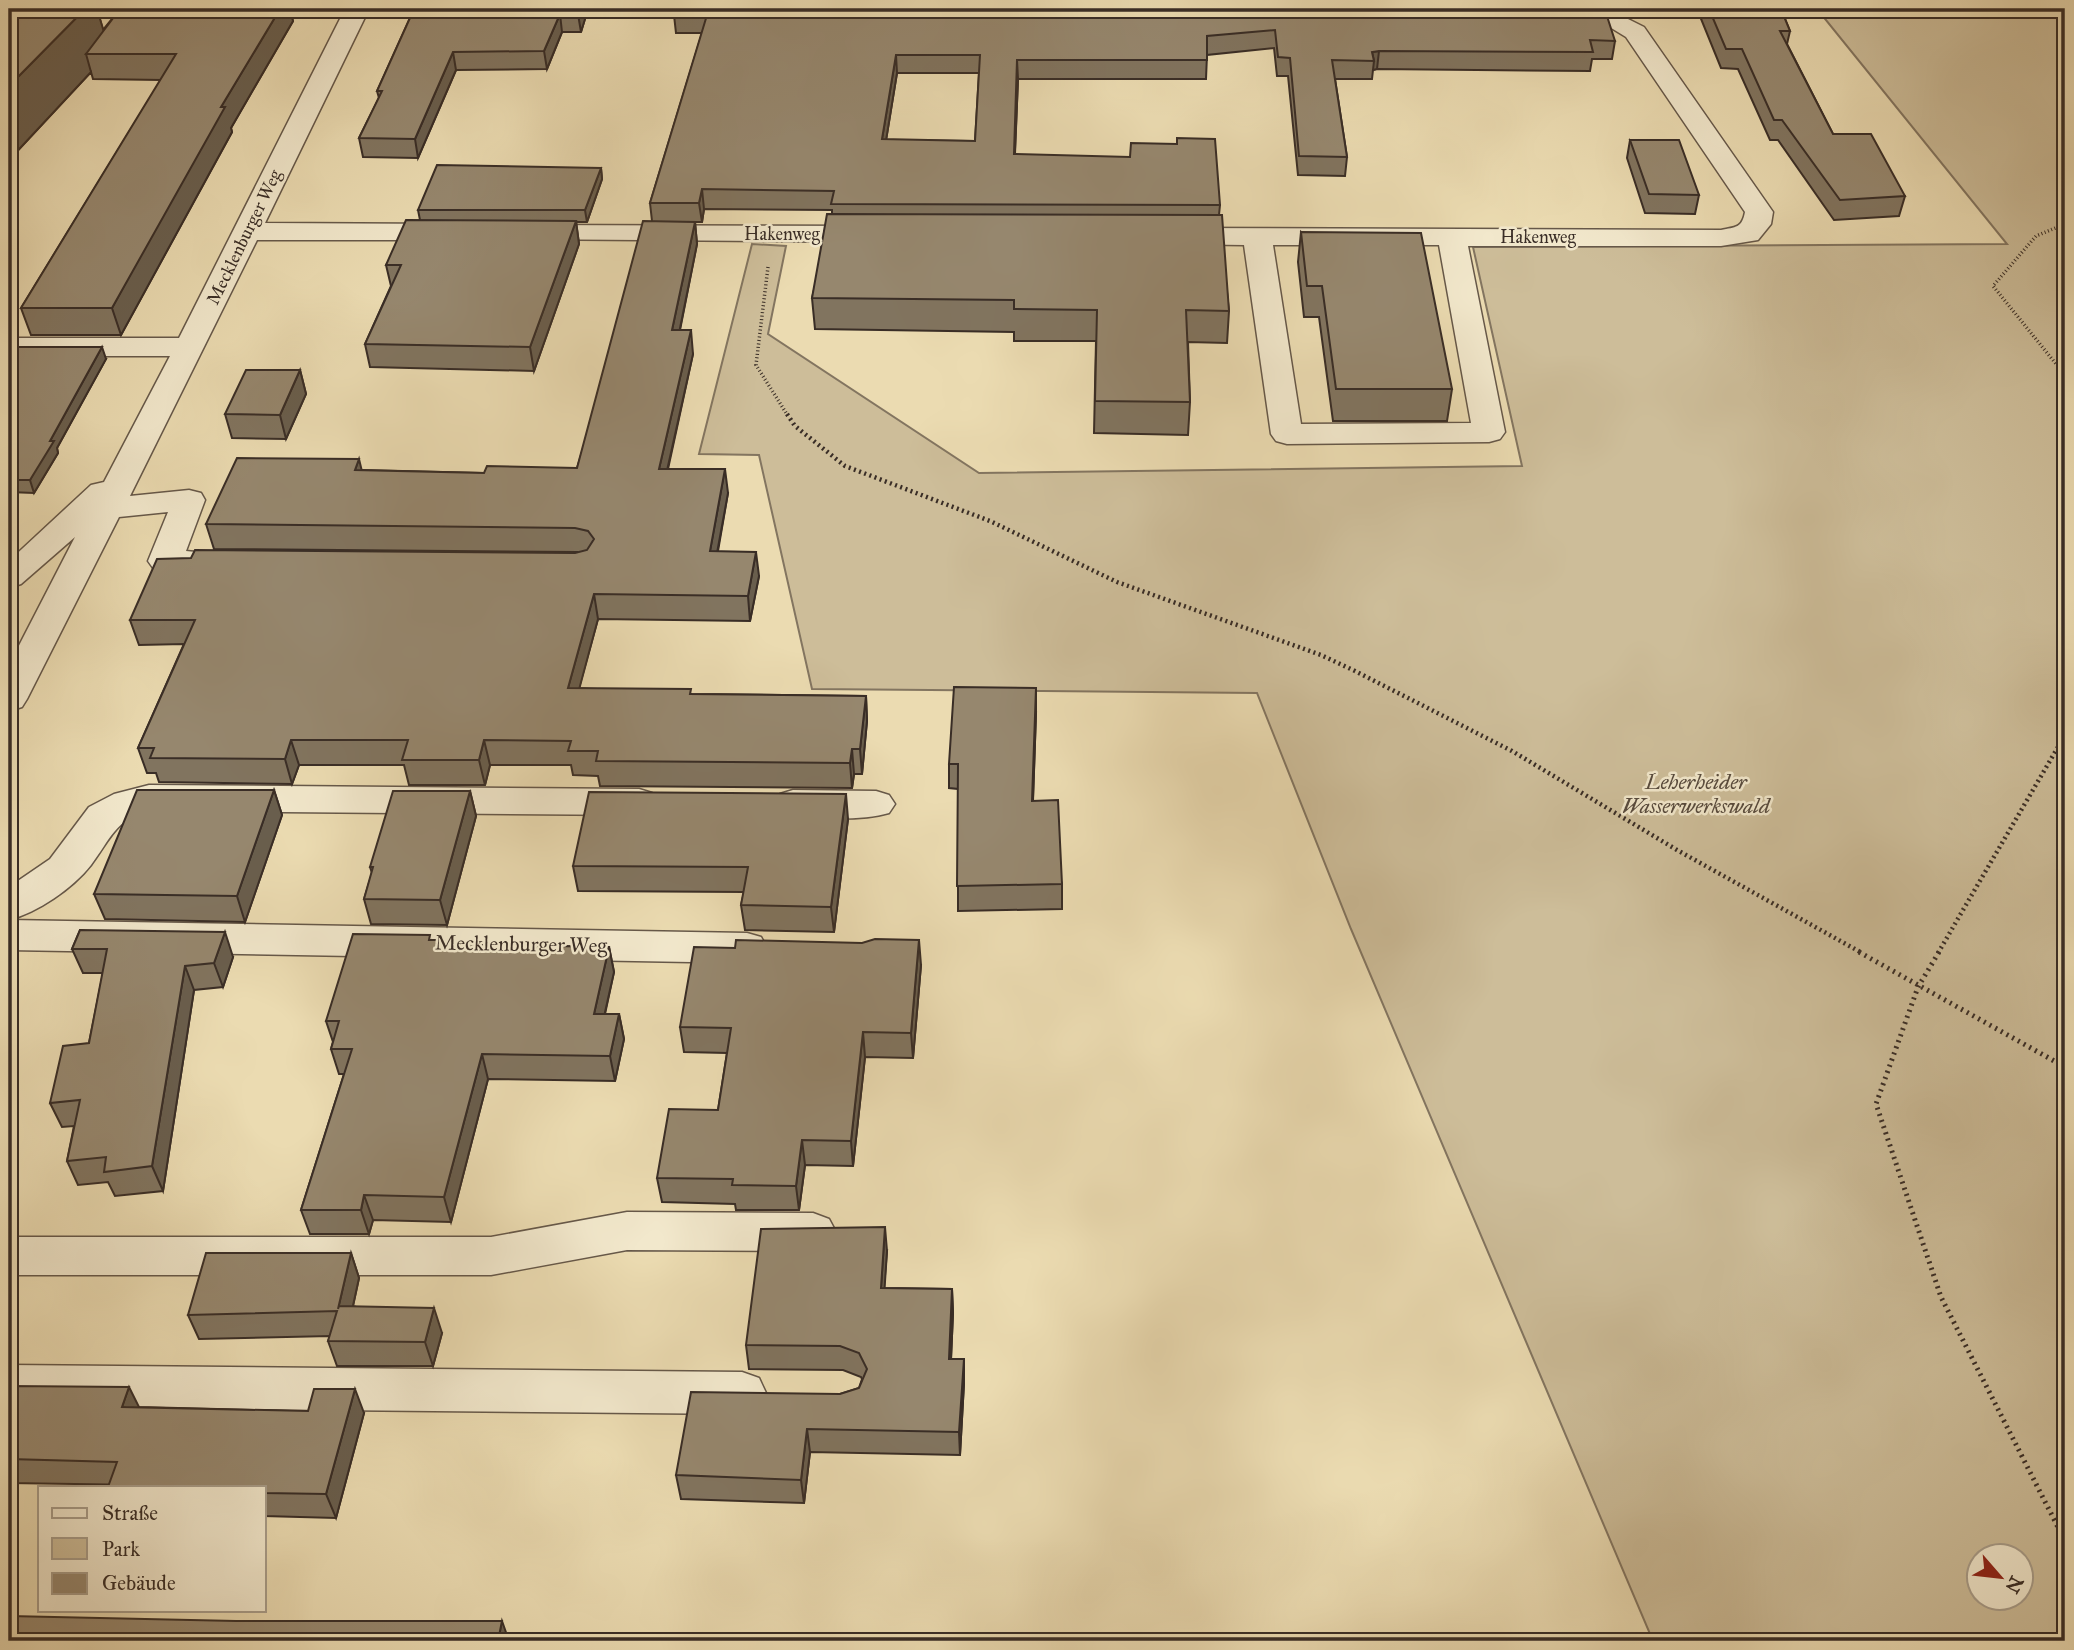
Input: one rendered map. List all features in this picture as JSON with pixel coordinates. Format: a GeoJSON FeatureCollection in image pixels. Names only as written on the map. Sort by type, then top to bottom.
{"type":"FeatureCollection","features":[{"type":"Feature","properties":{"kind":"street","name":"Mecklenburger Weg"},"geometry":{"type":"LineString","coordinates":[[9,699],[190,347],[357,9]]}},
{"type":"Feature","properties":{"kind":"street"},"geometry":{"type":"LineString","coordinates":[[804,9],[913,12]]}},
{"type":"Feature","properties":{"kind":"street","name":"Hakenweg"},"geometry":{"type":"LineString","coordinates":[[1147,236],[1721,238],[1748,234],[1757,224],[1759,212],[1629,26],[1604,17],[1534,16]]}},
{"type":"Feature","properties":{"kind":"street","name":"Hakenweg"},"geometry":{"type":"LineString","coordinates":[[247,231],[897,234]]}},
{"type":"Feature","properties":{"kind":"street"},"geometry":{"type":"LineString","coordinates":[[1257,236],[1287,434],[1489,432],[1452,237]]}},
{"type":"Feature","properties":{"kind":"street"},"geometry":{"type":"LineString","coordinates":[[9,347],[190,347]]}},
{"type":"Feature","properties":{"kind":"street","name":"Mecklenburger Weg"},"geometry":{"type":"LineString","coordinates":[[9,548],[128,464]]}},
{"type":"Feature","properties":{"kind":"street","name":"Mecklenburger Weg"},"geometry":{"type":"LineString","coordinates":[[9,577],[79,517],[128,464]]}},
{"type":"Feature","properties":{"kind":"street"},"geometry":{"type":"LineString","coordinates":[[106,508],[189,500],[164,561],[247,562]]}},
{"type":"Feature","properties":{"kind":"street","name":"Mecklenburger Weg"},"geometry":{"type":"LineString","coordinates":[[9,607],[86,549]]}},
{"type":"Feature","properties":{"kind":"street"},"geometry":{"type":"LineString","coordinates":[[9,906],[63,870],[75,857],[94,823],[107,811],[125,802],[149,798],[668,802]]}},
{"type":"Feature","properties":{"kind":"street"},"geometry":{"type":"LineString","coordinates":[[765,803],[876,804]]}},
{"type":"Feature","properties":{"kind":"street","name":"Mecklenburger Weg"},"geometry":{"type":"LineString","coordinates":[[9,935],[782,948]]}},
{"type":"Feature","properties":{"kind":"street"},"geometry":{"type":"LineString","coordinates":[[9,1256],[492,1256],[627,1231],[852,1232]]}},
{"type":"Feature","properties":{"kind":"street"},"geometry":{"type":"LineString","coordinates":[[9,1386],[787,1394]]}},
{"type":"Feature","properties":{"kind":"path"},"geometry":{"type":"LineString","coordinates":[[2065,224],[2036,236],[1993,286],[2065,375]]}},
{"type":"Feature","properties":{"kind":"path"},"geometry":{"type":"LineString","coordinates":[[772,234],[756,365],[795,426],[845,466],[990,521],[1117,582],[1321,655],[1355,671],[1512,751],[1918,987],[2065,1067]]}},
{"type":"Feature","properties":{"kind":"path"},"geometry":{"type":"LineString","coordinates":[[2065,735],[1918,987],[1875,1104],[1941,1297],[2065,1541]]}},
{"type":"Feature","properties":{"kind":"green space","name":"Leherheider Wasserwerkswald"},"geometry":{"type":"Polygon","coordinates":[[[1817,9],[2065,9],[2065,1641],[1653,1641],[1351,929],[1257,693],[812,689],[759,455],[699,454],[752,244],[786,246],[768,334],[979,473],[1522,466],[1473,247],[2007,244],[1817,9]]]}},
{"type":"Feature","properties":{"kind":"building"},"geometry":{"type":"Polygon","coordinates":[[[9,9],[85,9],[9,86],[9,9]]]}},
{"type":"Feature","properties":{"kind":"building"},"geometry":{"type":"Polygon","coordinates":[[[120,9],[280,9],[221,107],[225,107],[112,308],[21,308],[176,54],[86,54],[120,9]]]}},
{"type":"Feature","properties":{"kind":"building"},"geometry":{"type":"Polygon","coordinates":[[[414,9],[580,9],[578,14],[560,14],[544,51],[453,52],[415,139],[359,138],[382,91],[377,91],[414,9]]]}},
{"type":"Feature","properties":{"kind":"building"},"geometry":{"type":"Polygon","coordinates":[[[676,9],[747,9],[746,14],[835,14],[837,9],[1605,10],[1615,41],[1590,40],[1593,52],[1379,51],[1372,52],[1374,61],[1332,60],[1347,157],[1299,156],[1290,58],[1278,57],[1275,30],[1207,36],[1207,60],[1017,60],[1014,154],[1130,157],[1131,143],[1177,144],[1177,138],[1215,139],[1220,205],[831,204],[834,191],[702,189],[699,203],[650,203],[707,15],[674,15],[676,9]],[[896,55],[882,139],[975,141],[980,55],[896,55]]]}},
{"type":"Feature","properties":{"kind":"building"},"geometry":{"type":"Polygon","coordinates":[[[1709,9],[1781,9],[1790,31],[1780,31],[1833,134],[1871,134],[1905,196],[1840,200],[1782,120],[1774,120],[1742,49],[1726,49],[1709,9]]]}},
{"type":"Feature","properties":{"kind":"building"},"geometry":{"type":"Polygon","coordinates":[[[1630,140],[1679,140],[1699,195],[1649,194],[1630,140]]]}},
{"type":"Feature","properties":{"kind":"building"},"geometry":{"type":"Polygon","coordinates":[[[437,165],[601,168],[585,210],[418,210],[437,165]]]}},
{"type":"Feature","properties":{"kind":"building"},"geometry":{"type":"Polygon","coordinates":[[[827,214],[1222,215],[1229,311],[1186,310],[1190,402],[1095,401],[1097,310],[1014,309],[1014,300],[812,298],[827,214]]]}},
{"type":"Feature","properties":{"kind":"building"},"geometry":{"type":"Polygon","coordinates":[[[406,220],[576,221],[530,347],[365,344],[401,265],[386,265],[406,220]]]}},
{"type":"Feature","properties":{"kind":"building"},"geometry":{"type":"Polygon","coordinates":[[[643,221],[695,222],[672,330],[691,330],[659,469],[725,469],[710,551],[756,552],[748,596],[594,594],[568,688],[691,689],[690,694],[866,696],[860,749],[852,749],[850,763],[596,761],[598,751],[568,751],[571,741],[484,740],[479,760],[402,760],[408,740],[291,740],[285,759],[150,758],[154,748],[138,748],[195,620],[130,620],[157,559],[191,558],[195,550],[575,553],[587,550],[594,539],[588,531],[575,528],[206,524],[237,458],[359,459],[355,470],[484,473],[487,466],[577,468],[643,221]]]}},
{"type":"Feature","properties":{"kind":"building"},"geometry":{"type":"Polygon","coordinates":[[[1301,232],[1421,233],[1452,389],[1336,389],[1322,286],[1307,286],[1301,232]]]}},
{"type":"Feature","properties":{"kind":"building"},"geometry":{"type":"Polygon","coordinates":[[[12,347],[102,347],[50,441],[54,441],[30,480],[9,480],[9,353],[12,347]]]}},
{"type":"Feature","properties":{"kind":"building"},"geometry":{"type":"Polygon","coordinates":[[[246,370],[300,370],[280,415],[225,414],[246,370]]]}},
{"type":"Feature","properties":{"kind":"building"},"geometry":{"type":"Polygon","coordinates":[[[954,687],[1036,688],[1032,801],[1058,800],[1062,884],[957,886],[958,764],[949,764],[954,687]]]}},
{"type":"Feature","properties":{"kind":"building"},"geometry":{"type":"Polygon","coordinates":[[[137,790],[274,790],[237,896],[94,894],[137,790]]]}},
{"type":"Feature","properties":{"kind":"building"},"geometry":{"type":"Polygon","coordinates":[[[393,791],[470,791],[440,900],[364,899],[373,867],[370,867],[393,791]]]}},
{"type":"Feature","properties":{"kind":"building"},"geometry":{"type":"Polygon","coordinates":[[[589,792],[846,794],[831,907],[741,905],[748,867],[573,866],[589,792]]]}},
{"type":"Feature","properties":{"kind":"building"},"geometry":{"type":"Polygon","coordinates":[[[80,930],[225,932],[214,963],[185,966],[152,1166],[104,1172],[106,1157],[67,1161],[80,1100],[50,1103],[63,1046],[89,1043],[107,949],[72,949],[80,930]]]}},
{"type":"Feature","properties":{"kind":"building"},"geometry":{"type":"Polygon","coordinates":[[[353,934],[430,935],[429,940],[438,940],[437,944],[609,947],[594,1014],[619,1014],[610,1056],[482,1054],[444,1197],[364,1195],[361,1210],[301,1210],[352,1049],[331,1049],[339,1021],[326,1021],[353,934]]]}},
{"type":"Feature","properties":{"kind":"building"},"geometry":{"type":"Polygon","coordinates":[[[875,939],[919,940],[911,1033],[863,1032],[851,1141],[802,1140],[796,1186],[732,1185],[733,1179],[657,1178],[669,1109],[718,1110],[731,1028],[680,1027],[694,947],[735,948],[736,940],[862,943],[875,939]]]}},
{"type":"Feature","properties":{"kind":"building"},"geometry":{"type":"Polygon","coordinates":[[[885,1227],[881,1288],[952,1289],[949,1359],[964,1359],[959,1432],[807,1429],[801,1480],[676,1475],[691,1392],[840,1394],[859,1388],[867,1369],[859,1353],[840,1346],[746,1345],[761,1229],[885,1227]]]}},
{"type":"Feature","properties":{"kind":"building"},"geometry":{"type":"Polygon","coordinates":[[[206,1253],[351,1253],[338,1309],[339,1306],[434,1308],[425,1342],[328,1341],[337,1311],[188,1315],[206,1253]]]}},
{"type":"Feature","properties":{"kind":"building"},"geometry":{"type":"Polygon","coordinates":[[[9,1386],[129,1387],[122,1407],[308,1411],[314,1389],[355,1389],[326,1494],[266,1493],[266,1486],[108,1486],[117,1462],[9,1459],[9,1386]]]}},
{"type":"Feature","properties":{"kind":"building"},"geometry":{"type":"Polygon","coordinates":[[[9,1616],[236,1621],[502,1621],[498,1641],[9,1641],[9,1616]]]}}]}
